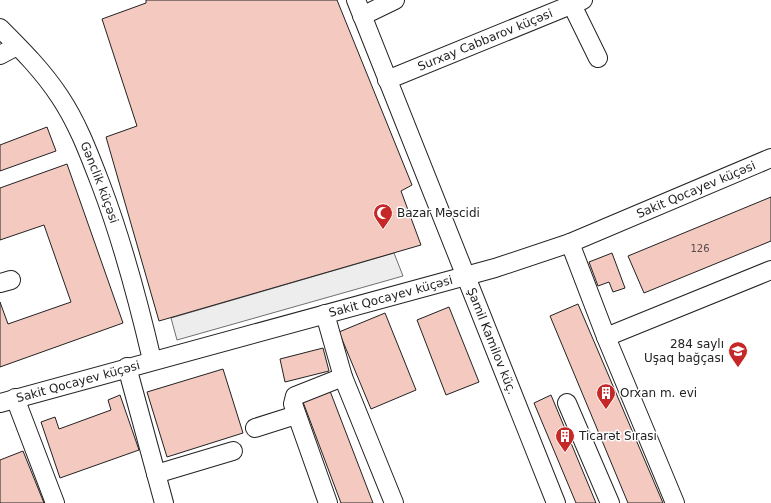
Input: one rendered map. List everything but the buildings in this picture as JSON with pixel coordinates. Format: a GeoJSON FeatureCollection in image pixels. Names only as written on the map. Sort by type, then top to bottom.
{"type":"FeatureCollection","features":[{"type":"Feature","properties":{"kind":"street"},"geometry":{"type":"LineString","coordinates":[[359,8],[395,0]]}},
{"type":"Feature","properties":{"kind":"street"},"geometry":{"type":"LineString","coordinates":[[578,2],[598,58]]}},
{"type":"Feature","properties":{"kind":"street","name":"Surxay Cabbarov küçəsi"},"geometry":{"type":"LineString","coordinates":[[387,80],[578,2]]}},
{"type":"Feature","properties":{"kind":"street","name":"Şamil Kamilov küç."},"geometry":{"type":"LineString","coordinates":[[359,8],[556,503]]}},
{"type":"Feature","properties":{"kind":"street","name":"Gənclik küçəsi"},"geometry":{"type":"LineString","coordinates":[[0,28],[45,76],[60,97],[76,125],[89,153],[120,237],[135,288],[152,360]]}},
{"type":"Feature","properties":{"kind":"street"},"geometry":{"type":"LineString","coordinates":[[0,55],[17,46]]}},
{"type":"Feature","properties":{"kind":"street","name":"Sakit Qocayev küçəsi"},"geometry":{"type":"LineString","coordinates":[[7,400],[466,277],[570,243],[771,158]]}},
{"type":"Feature","properties":{"kind":"street"},"geometry":{"type":"LineString","coordinates":[[570,243],[606,337],[675,503]]}},
{"type":"Feature","properties":{"kind":"street"},"geometry":{"type":"LineString","coordinates":[[606,337],[771,270]]}},
{"type":"Feature","properties":{"kind":"street"},"geometry":{"type":"LineString","coordinates":[[325,314],[343,377],[394,503]]}},
{"type":"Feature","properties":{"kind":"street"},"geometry":{"type":"LineString","coordinates":[[127,367],[164,503]]}},
{"type":"Feature","properties":{"kind":"street"},"geometry":{"type":"LineString","coordinates":[[328,503],[293,404],[295,396],[343,377]]}},
{"type":"Feature","properties":{"kind":"street"},"geometry":{"type":"LineString","coordinates":[[7,400],[55,503]]}},
{"type":"Feature","properties":{"kind":"street"},"geometry":{"type":"LineString","coordinates":[[567,403],[610,503]]}},
{"type":"Feature","properties":{"kind":"street"},"geometry":{"type":"LineString","coordinates":[[255,428],[296,415]]}},
{"type":"Feature","properties":{"kind":"street"},"geometry":{"type":"LineString","coordinates":[[156,474],[233,451]]}},
{"type":"Feature","properties":{"kind":"shaded area"},"geometry":{"type":"Polygon","coordinates":[[[394,253],[403,276],[177,340],[171,318],[394,253]]]}},
{"type":"Feature","properties":{"kind":"place","name":"Bazar Məscidi"},"geometry":{"type":"Point","coordinates":[383,230]}},
{"type":"Feature","properties":{"kind":"place","name":"284 saylı Uşaq bağçası"},"geometry":{"type":"Point","coordinates":[738,368]}},
{"type":"Feature","properties":{"kind":"place","name":"Orxan m. evi"},"geometry":{"type":"Point","coordinates":[606,410]}},
{"type":"Feature","properties":{"kind":"place","name":"Ticarət Sırası"},"geometry":{"type":"Point","coordinates":[565,453]}}]}
